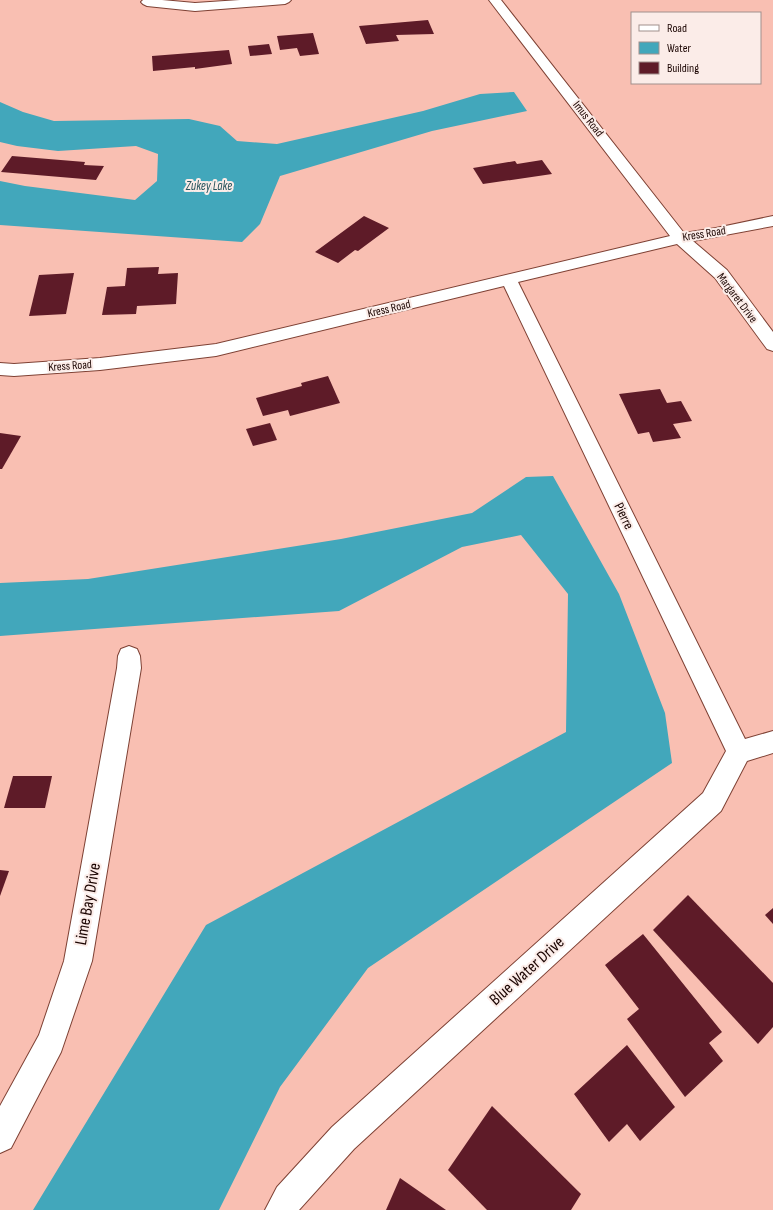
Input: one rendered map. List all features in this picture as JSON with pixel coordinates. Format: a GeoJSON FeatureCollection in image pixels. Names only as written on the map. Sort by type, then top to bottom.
{"type":"FeatureCollection","features":[{"type":"Feature","properties":{"kind":"street"},"geometry":{"type":"LineString","coordinates":[[147,2],[162,2],[196,8],[285,0]]}},
{"type":"Feature","properties":{"kind":"street","name":"Imus Road"},"geometry":{"type":"LineString","coordinates":[[495,0],[680,238]]}},
{"type":"Feature","properties":{"kind":"street","name":"Kress Road"},"geometry":{"type":"LineString","coordinates":[[0,369],[14,370],[100,364],[216,350],[680,238],[716,233],[773,221]]}},
{"type":"Feature","properties":{"kind":"street","name":"Margaret Drive"},"geometry":{"type":"LineString","coordinates":[[680,238],[721,274],[773,346]]}},
{"type":"Feature","properties":{"kind":"street","name":"Pierre"},"geometry":{"type":"LineString","coordinates":[[509,280],[739,752]]}},
{"type":"Feature","properties":{"kind":"street","name":"Lime Bay Drive"},"geometry":{"type":"LineString","coordinates":[[0,1137],[51,1042],[78,961],[128,676],[130,656]]}},
{"type":"Feature","properties":{"kind":"street"},"geometry":{"type":"LineString","coordinates":[[739,752],[773,742]]}},
{"type":"Feature","properties":{"kind":"street","name":"Blue Water Drive"},"geometry":{"type":"LineString","coordinates":[[281,1210],[288,1198],[343,1138],[712,802],[739,752]]}},
{"type":"Feature","properties":{"kind":"water","name":"Zukey Lake"},"geometry":{"type":"Polygon","coordinates":[[[514,92],[527,111],[432,131],[280,176],[260,224],[242,242],[0,225],[0,181],[25,186],[135,200],[157,181],[158,154],[136,146],[58,151],[17,146],[0,142],[0,102],[23,112],[54,121],[189,119],[220,126],[237,141],[277,144],[423,111],[480,94],[514,92]]]}},
{"type":"Feature","properties":{"kind":"water"},"geometry":{"type":"Polygon","coordinates":[[[553,476],[619,594],[665,713],[672,763],[368,968],[280,1087],[219,1210],[33,1210],[206,925],[566,732],[568,594],[521,535],[462,547],[339,611],[0,636],[0,583],[88,579],[341,539],[472,513],[526,477],[553,476]]]}},
{"type":"Feature","properties":{"kind":"building"},"geometry":{"type":"Polygon","coordinates":[[[428,20],[434,34],[396,35],[399,41],[366,44],[359,26],[428,20]]]}},
{"type":"Feature","properties":{"kind":"building"},"geometry":{"type":"Polygon","coordinates":[[[313,33],[319,54],[300,56],[297,48],[280,50],[277,36],[313,33]]]}},
{"type":"Feature","properties":{"kind":"building"},"geometry":{"type":"Polygon","coordinates":[[[269,44],[272,54],[250,56],[248,46],[269,44]]]}},
{"type":"Feature","properties":{"kind":"building"},"geometry":{"type":"Polygon","coordinates":[[[229,50],[232,64],[195,69],[195,67],[153,71],[152,56],[229,50]]]}},
{"type":"Feature","properties":{"kind":"building"},"geometry":{"type":"Polygon","coordinates":[[[12,156],[85,162],[84,165],[104,166],[96,180],[1,172],[12,156]]]}},
{"type":"Feature","properties":{"kind":"building"},"geometry":{"type":"Polygon","coordinates":[[[542,160],[552,174],[483,184],[473,168],[515,161],[517,164],[542,160]]]}},
{"type":"Feature","properties":{"kind":"building"},"geometry":{"type":"Polygon","coordinates":[[[364,216],[389,228],[358,251],[355,250],[338,263],[315,252],[364,216]]]}},
{"type":"Feature","properties":{"kind":"building"},"geometry":{"type":"Polygon","coordinates":[[[159,267],[158,274],[178,273],[176,304],[137,306],[136,314],[102,315],[107,287],[125,286],[127,268],[159,267]]]}},
{"type":"Feature","properties":{"kind":"building"},"geometry":{"type":"Polygon","coordinates":[[[74,273],[66,314],[29,316],[39,275],[74,273]]]}},
{"type":"Feature","properties":{"kind":"building"},"geometry":{"type":"Polygon","coordinates":[[[328,376],[340,403],[290,416],[288,410],[263,416],[256,398],[302,386],[301,383],[328,376]]]}},
{"type":"Feature","properties":{"kind":"building"},"geometry":{"type":"Polygon","coordinates":[[[660,389],[667,403],[681,401],[692,421],[673,424],[681,438],[653,442],[649,432],[638,434],[619,394],[660,389]]]}},
{"type":"Feature","properties":{"kind":"building"},"geometry":{"type":"Polygon","coordinates":[[[270,423],[277,440],[253,446],[246,429],[270,423]]]}},
{"type":"Feature","properties":{"kind":"building"},"geometry":{"type":"Polygon","coordinates":[[[0,433],[21,436],[2,469],[0,469],[0,433]]]}},
{"type":"Feature","properties":{"kind":"building"},"geometry":{"type":"Polygon","coordinates":[[[13,776],[52,776],[45,808],[4,808],[13,776]]]}},
{"type":"Feature","properties":{"kind":"building"},"geometry":{"type":"Polygon","coordinates":[[[0,870],[9,871],[0,896],[0,870]]]}},
{"type":"Feature","properties":{"kind":"building"},"geometry":{"type":"Polygon","coordinates":[[[688,895],[773,983],[773,1027],[758,1044],[653,930],[688,895]]]}},
{"type":"Feature","properties":{"kind":"building"},"geometry":{"type":"Polygon","coordinates":[[[773,908],[773,924],[765,915],[773,908]]]}},
{"type":"Feature","properties":{"kind":"building"},"geometry":{"type":"Polygon","coordinates":[[[643,934],[722,1032],[709,1043],[723,1061],[685,1097],[627,1019],[639,1009],[605,965],[643,934]]]}},
{"type":"Feature","properties":{"kind":"building"},"geometry":{"type":"Polygon","coordinates":[[[627,1045],[675,1107],[640,1141],[627,1124],[609,1142],[574,1094],[627,1045]]]}},
{"type":"Feature","properties":{"kind":"building"},"geometry":{"type":"Polygon","coordinates":[[[492,1106],[581,1194],[571,1210],[487,1210],[448,1170],[492,1106]]]}},
{"type":"Feature","properties":{"kind":"building"},"geometry":{"type":"Polygon","coordinates":[[[400,1178],[446,1210],[386,1210],[400,1178]]]}}]}
